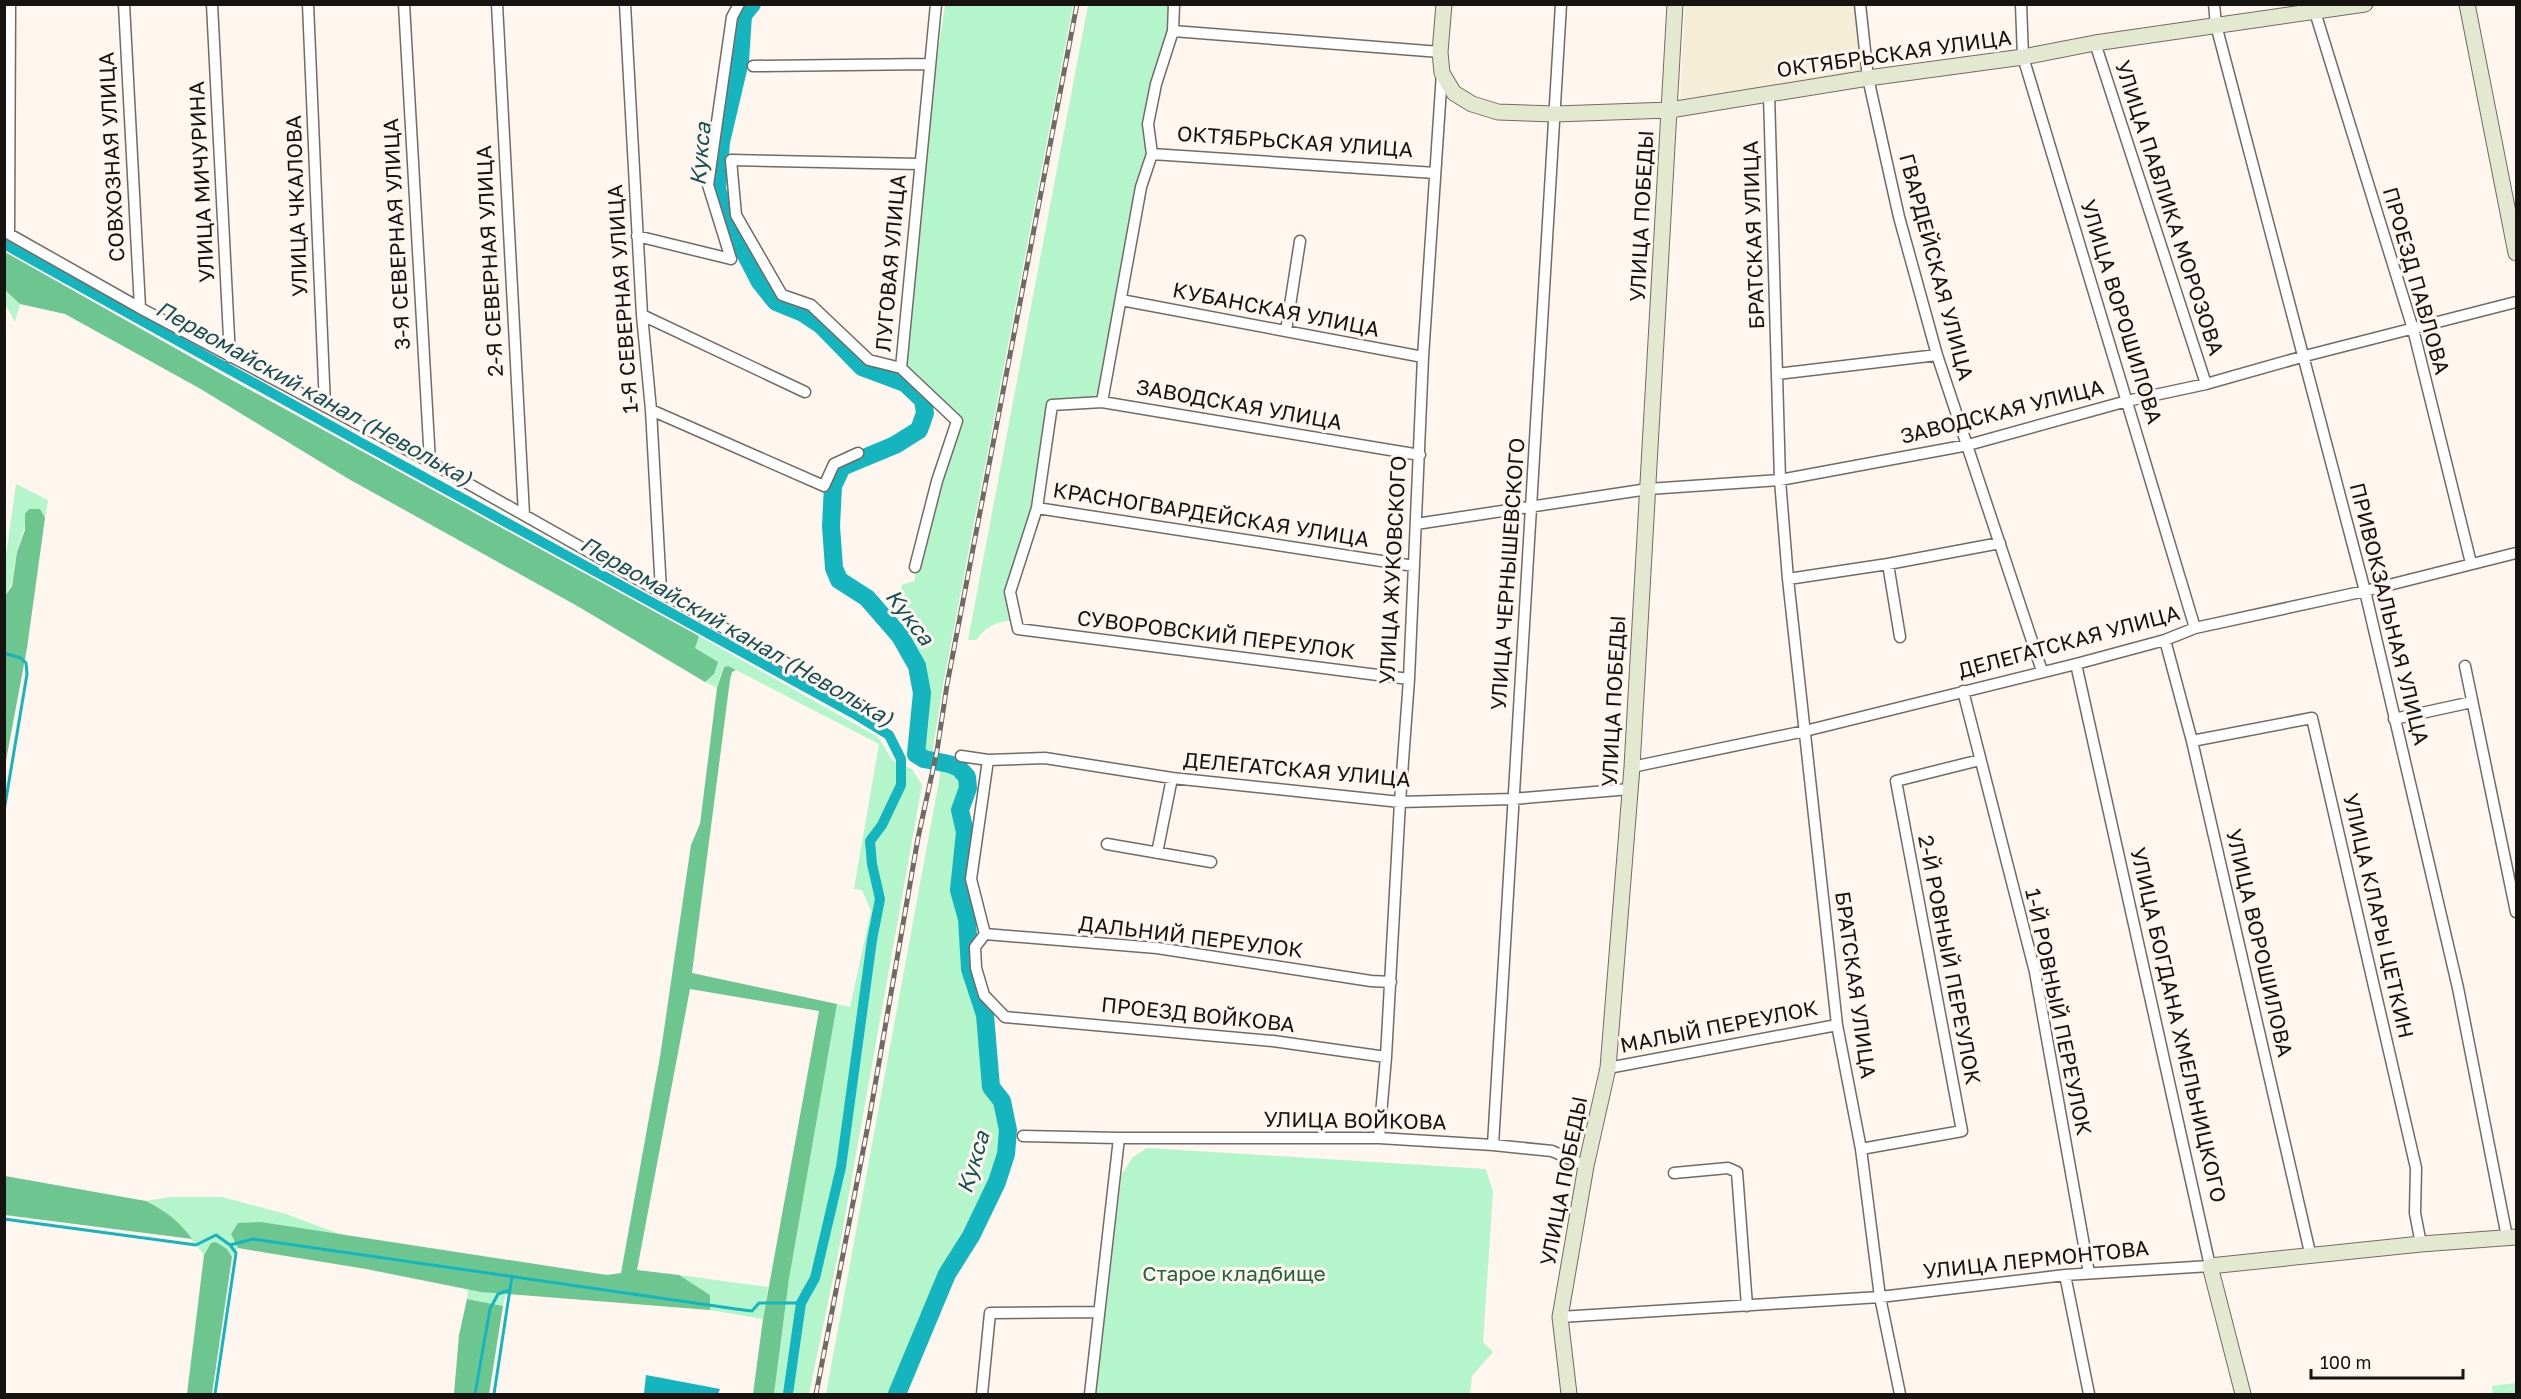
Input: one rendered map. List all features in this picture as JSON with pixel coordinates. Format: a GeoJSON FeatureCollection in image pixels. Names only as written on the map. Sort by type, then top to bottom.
{"type":"FeatureCollection","features":[{"type":"Feature","properties":{"kind":"street"},"geometry":{"type":"LineString","coordinates":[[10,4],[9,234],[140,308],[430,462],[885,719]]}},
{"type":"Feature","properties":{"kind":"street","name":"СОВХОЗНАЯ УЛИЦА"},"geometry":{"type":"LineString","coordinates":[[124,4],[140,308]]}},
{"type":"Feature","properties":{"kind":"street","name":"УЛИЦА МИЧУРИНА"},"geometry":{"type":"LineString","coordinates":[[212,4],[231,357]]}},
{"type":"Feature","properties":{"kind":"street","name":"УЛИЦА ЧКАЛОВА"},"geometry":{"type":"LineString","coordinates":[[308,4],[325,406]]}},
{"type":"Feature","properties":{"kind":"street","name":"3-Я СЕВЕРНАЯ УЛИЦА"},"geometry":{"type":"LineString","coordinates":[[404,4],[430,462]]}},
{"type":"Feature","properties":{"kind":"street","name":"2-Я СЕВЕРНАЯ УЛИЦА"},"geometry":{"type":"LineString","coordinates":[[497,4],[524,515]]}},
{"type":"Feature","properties":{"kind":"street","name":"1-Я СЕВЕРНАЯ УЛИЦА"},"geometry":{"type":"LineString","coordinates":[[625,4],[637,236],[651,410],[661,591]]}},
{"type":"Feature","properties":{"kind":"street"},"geometry":{"type":"LineString","coordinates":[[637,236],[731,259],[708,185],[732,17],[739,4]]}},
{"type":"Feature","properties":{"kind":"street","name":"ЛУГОВАЯ УЛИЦА"},"geometry":{"type":"LineString","coordinates":[[915,567],[937,481],[957,421],[901,368],[936,4]]}},
{"type":"Feature","properties":{"kind":"street"},"geometry":{"type":"LineString","coordinates":[[1102,402],[1141,187],[1152,154],[1148,124],[1156,84],[1173,31],[1174,4]]}},
{"type":"Feature","properties":{"kind":"street","name":"УЛИЦА ЖУКОВСКОГО"},"geometry":{"type":"LineString","coordinates":[[1379,1138],[1391,982],[1409,679],[1423,357],[1442,73],[1440,52],[1444,4]]}},
{"type":"Feature","properties":{"kind":"street","name":"УЛИЦА ЧЕРНЫШЕВСКОГО"},"geometry":{"type":"LineString","coordinates":[[1493,1145],[1561,4]]}},
{"type":"Feature","properties":{"kind":"street","name":"УЛИЦА ПОБЕДЫ"},"geometry":{"type":"LineString","coordinates":[[1569,1395],[1560,1317],[1586,1166],[1608,1068],[1632,767],[1675,4]]}},
{"type":"Feature","properties":{"kind":"street","name":"ГВАРДЕЙСКАЯ УЛИЦА"},"geometry":{"type":"LineString","coordinates":[[1860,4],[1868,78],[1899,217],[1936,355],[2042,671]]}},
{"type":"Feature","properties":{"kind":"street","name":"УЛИЦА ВОРОШИЛОВА"},"geometry":{"type":"LineString","coordinates":[[2021,4],[2023,57],[2195,628]]}},
{"type":"Feature","properties":{"kind":"street","name":"ПРИВОКЗАЛЬНАЯ УЛИЦА"},"geometry":{"type":"LineString","coordinates":[[2214,4],[2216,25],[2305,356],[2365,591],[2458,988],[2512,1237]]}},
{"type":"Feature","properties":{"kind":"street","name":"ОКТЯБРЬСКАЯ УЛИЦА"},"geometry":{"type":"LineString","coordinates":[[1442,73],[1454,93],[1472,104],[1498,112],[1555,114],[1670,110],[1868,78],[2023,57],[2095,43],[2365,4]]}},
{"type":"Feature","properties":{"kind":"street"},"geometry":{"type":"LineString","coordinates":[[2467,4],[2517,253]]}},
{"type":"Feature","properties":{"kind":"street","name":"ПРОЕЗД ПАВЛОВА"},"geometry":{"type":"LineString","coordinates":[[2315,12],[2413,329],[2471,563]]}},
{"type":"Feature","properties":{"kind":"street"},"geometry":{"type":"LineString","coordinates":[[1173,31],[1440,52]]}},
{"type":"Feature","properties":{"kind":"street","name":"УЛИЦА ПАВЛИКА МОРОЗОВА"},"geometry":{"type":"LineString","coordinates":[[2095,43],[2206,384]]}},
{"type":"Feature","properties":{"kind":"street"},"geometry":{"type":"LineString","coordinates":[[753,66],[929,64]]}},
{"type":"Feature","properties":{"kind":"street","name":"БРАТСКАЯ УЛИЦА"},"geometry":{"type":"LineString","coordinates":[[1769,94],[1780,480],[1788,579],[1837,1024],[1861,1149],[1880,1298],[1900,1395]]}},
{"type":"Feature","properties":{"kind":"street","name":"ОКТЯБРЬСКАЯ УЛИЦА"},"geometry":{"type":"LineString","coordinates":[[1152,154],[1436,173]]}},
{"type":"Feature","properties":{"kind":"street"},"geometry":{"type":"LineString","coordinates":[[901,368],[869,360],[811,305],[782,295],[736,215],[731,160],[919,164]]}},
{"type":"Feature","properties":{"kind":"street"},"geometry":{"type":"LineString","coordinates":[[1286,331],[1300,241]]}},
{"type":"Feature","properties":{"kind":"street","name":"КУБАНСКАЯ УЛИЦА"},"geometry":{"type":"LineString","coordinates":[[1121,300],[1423,357]]}},
{"type":"Feature","properties":{"kind":"street","name":"ЗАВОДСКАЯ УЛИЦА"},"geometry":{"type":"LineString","coordinates":[[1416,524],[1647,489],[1780,480],[1968,445],[2127,401],[2206,384],[2305,356],[2517,302]]}},
{"type":"Feature","properties":{"kind":"street"},"geometry":{"type":"LineString","coordinates":[[642,315],[805,392]]}},
{"type":"Feature","properties":{"kind":"street"},"geometry":{"type":"LineString","coordinates":[[1777,374],[1936,355]]}},
{"type":"Feature","properties":{"kind":"street","name":"ЗАВОДСКАЯ УЛИЦА"},"geometry":{"type":"LineString","coordinates":[[1037,508],[1052,405],[1102,402],[1420,455]]}},
{"type":"Feature","properties":{"kind":"street"},"geometry":{"type":"LineString","coordinates":[[651,410],[824,486],[834,464],[858,453]]}},
{"type":"Feature","properties":{"kind":"street","name":"КРАСНОГВАРДЕЙСКАЯ УЛИЦА"},"geometry":{"type":"LineString","coordinates":[[1037,508],[1414,566]]}},
{"type":"Feature","properties":{"kind":"street","name":"СУВОРОВСКИЙ ПЕРЕУЛОК"},"geometry":{"type":"LineString","coordinates":[[1037,508],[1010,592],[1018,629],[1409,679]]}},
{"type":"Feature","properties":{"kind":"street"},"geometry":{"type":"LineString","coordinates":[[1788,579],[1888,564],[2000,543]]}},
{"type":"Feature","properties":{"kind":"street","name":"ДЕЛЕГАТСКАЯ УЛИЦА"},"geometry":{"type":"LineString","coordinates":[[1632,767],[1805,731],[2076,664],[2165,640],[2195,628],[2365,591],[2471,563],[2517,554]]}},
{"type":"Feature","properties":{"kind":"street"},"geometry":{"type":"LineString","coordinates":[[1888,564],[1900,637]]}},
{"type":"Feature","properties":{"kind":"street","name":"УЛИЦА ВОРОШИЛОВА"},"geometry":{"type":"LineString","coordinates":[[2165,640],[2192,741],[2311,1257]]}},
{"type":"Feature","properties":{"kind":"street","name":"УЛИЦА БОГДАНА ХМЕЛЬНИЦКОГО"},"geometry":{"type":"LineString","coordinates":[[2076,664],[2210,1266],[2243,1395]]}},
{"type":"Feature","properties":{"kind":"street"},"geometry":{"type":"LineString","coordinates":[[2465,666],[2517,912]]}},
{"type":"Feature","properties":{"kind":"street","name":"1-Й РОВНЫЙ ПЕРЕУЛОК"},"geometry":{"type":"LineString","coordinates":[[1963,691],[2035,972],[2089,1273]]}},
{"type":"Feature","properties":{"kind":"street"},"geometry":{"type":"LineString","coordinates":[[2394,719],[2472,702]]}},
{"type":"Feature","properties":{"kind":"street","name":"УЛИЦА КЛАРЫ ЦЕТКИН"},"geometry":{"type":"LineString","coordinates":[[2192,741],[2312,718],[2416,1168],[2415,1213],[2421,1244]]}},
{"type":"Feature","properties":{"kind":"street","name":"ДЕЛЕГАТСКАЯ УЛИЦА"},"geometry":{"type":"LineString","coordinates":[[961,756],[988,760],[1045,758],[1172,778],[1400,802],[1513,799],[1630,789]]}},
{"type":"Feature","properties":{"kind":"street"},"geometry":{"type":"LineString","coordinates":[[986,934],[971,879],[988,760]]}},
{"type":"Feature","properties":{"kind":"street","name":"2-Й РОВНЫЙ ПЕРЕУЛОК"},"geometry":{"type":"LineString","coordinates":[[1861,1149],[1962,1131],[1896,781],[1980,760]]}},
{"type":"Feature","properties":{"kind":"street"},"geometry":{"type":"LineString","coordinates":[[1157,853],[1172,778]]}},
{"type":"Feature","properties":{"kind":"street"},"geometry":{"type":"LineString","coordinates":[[1107,844],[1211,862]]}},
{"type":"Feature","properties":{"kind":"street","name":"ДАЛЬНИЙ ПЕРЕУЛОК"},"geometry":{"type":"LineString","coordinates":[[986,934],[1157,948],[1371,981],[1391,982]]}},
{"type":"Feature","properties":{"kind":"street","name":"ПРОЕЗД ВОЙКОВА"},"geometry":{"type":"LineString","coordinates":[[986,934],[975,947],[976,968],[984,995],[1005,1017],[1273,1041],[1386,1057]]}},
{"type":"Feature","properties":{"kind":"street","name":"МАЛЫЙ ПЕРЕУЛОК"},"geometry":{"type":"LineString","coordinates":[[1608,1068],[1837,1024]]}},
{"type":"Feature","properties":{"kind":"street","name":"УЛИЦА ВОЙКОВА"},"geometry":{"type":"LineString","coordinates":[[1023,1136],[1379,1138],[1552,1151],[1586,1166]]}},
{"type":"Feature","properties":{"kind":"street"},"geometry":{"type":"LineString","coordinates":[[1090,1395],[1119,1138]]}},
{"type":"Feature","properties":{"kind":"street"},"geometry":{"type":"LineString","coordinates":[[1674,1173],[1728,1168],[1737,1172],[1747,1306]]}},
{"type":"Feature","properties":{"kind":"street","name":"УЛИЦА ЛЕРМОНТОВА"},"geometry":{"type":"LineString","coordinates":[[1560,1317],[1880,1298],[2065,1275],[2210,1266],[2512,1237]]}},
{"type":"Feature","properties":{"kind":"street"},"geometry":{"type":"LineString","coordinates":[[2065,1275],[2089,1395]]}},
{"type":"Feature","properties":{"kind":"street"},"geometry":{"type":"LineString","coordinates":[[982,1395],[990,1313],[1099,1312]]}},
{"type":"Feature","properties":{"kind":"shaded area"},"geometry":{"type":"Polygon","coordinates":[[[1685,5],[1854,5],[1862,72],[1680,99],[1685,5]]]}},
{"type":"Feature","properties":{"kind":"green space"},"geometry":{"type":"Polygon","coordinates":[[[945,5],[1073,5],[943,685],[932,755],[919,748],[925,677],[912,648],[893,621],[902,585],[914,581],[927,537],[939,480],[959,423],[958,414],[906,365],[932,93],[945,5]]]}},
{"type":"Feature","properties":{"kind":"green space"},"geometry":{"type":"Polygon","coordinates":[[[1088,5],[1170,5],[1168,30],[1152,84],[1148,153],[1140,170],[1136,188],[1099,398],[1051,401],[1045,412],[1036,498],[1010,576],[1008,589],[1011,621],[995,624],[976,640],[968,640],[1088,5]]]}},
{"type":"Feature","properties":{"kind":"green space"},"geometry":{"type":"Polygon","coordinates":[[[5,252],[221,374],[699,636],[695,648],[718,662],[714,674],[705,682],[579,607],[347,478],[199,388],[65,314],[20,304],[5,290],[5,252]]]}},
{"type":"Feature","properties":{"kind":"green space"},"geometry":{"type":"Polygon","coordinates":[[[5,290],[20,304],[15,322],[5,304],[5,290]]]}},
{"type":"Feature","properties":{"kind":"green space"},"geometry":{"type":"Polygon","coordinates":[[[16,484],[48,500],[45,518],[40,509],[25,514],[24,529],[12,580],[5,596],[5,563],[16,484]]]}},
{"type":"Feature","properties":{"kind":"green space"},"geometry":{"type":"Polygon","coordinates":[[[29,509],[40,509],[45,518],[27,648],[5,766],[5,596],[12,586],[17,552],[25,530],[25,514],[29,509]]]}},
{"type":"Feature","properties":{"kind":"green space"},"geometry":{"type":"Polygon","coordinates":[[[699,636],[878,737],[893,761],[912,769],[922,785],[840,1244],[809,1394],[774,1394],[789,1279],[837,1004],[850,1007],[871,911],[862,890],[854,889],[879,744],[728,666],[723,667],[717,688],[705,682],[714,674],[694,649],[699,636]]]}},
{"type":"Feature","properties":{"kind":"green space"},"geometry":{"type":"Polygon","coordinates":[[[728,666],[736,670],[732,672],[730,680],[692,973],[837,1004],[789,1279],[774,1394],[753,1394],[763,1319],[819,1011],[690,989],[637,1270],[679,1275],[710,1295],[710,1310],[481,1292],[366,1269],[238,1248],[231,1234],[238,1223],[261,1222],[607,1275],[621,1273],[660,1057],[691,845],[700,824],[717,688],[724,667],[728,666]]]}},
{"type":"Feature","properties":{"kind":"green space"},"geometry":{"type":"Polygon","coordinates":[[[941,770],[959,778],[965,786],[957,808],[961,835],[954,890],[964,921],[966,972],[973,984],[981,1017],[987,1085],[998,1103],[1005,1130],[1003,1153],[994,1180],[943,1273],[893,1394],[826,1394],[941,770]]]}},
{"type":"Feature","properties":{"kind":"green space","name":"Старое кладбище"},"geometry":{"type":"Polygon","coordinates":[[[1147,1148],[1486,1169],[1493,1192],[1483,1342],[1493,1352],[1472,1376],[1470,1394],[1093,1394],[1122,1174],[1133,1157],[1147,1148]]]}},
{"type":"Feature","properties":{"kind":"green space"},"geometry":{"type":"Polygon","coordinates":[[[5,1176],[146,1201],[172,1217],[192,1239],[5,1215],[5,1176]]]}},
{"type":"Feature","properties":{"kind":"green space"},"geometry":{"type":"Polygon","coordinates":[[[170,1197],[222,1197],[286,1214],[345,1236],[261,1222],[231,1234],[238,1248],[232,1257],[227,1249],[211,1243],[204,1255],[172,1218],[146,1201],[170,1197]]]}},
{"type":"Feature","properties":{"kind":"green space"},"geometry":{"type":"Polygon","coordinates":[[[216,1242],[227,1249],[232,1257],[212,1394],[187,1394],[204,1255],[211,1243],[216,1242]]]}},
{"type":"Feature","properties":{"kind":"green space"},"geometry":{"type":"Polygon","coordinates":[[[679,1275],[768,1287],[763,1319],[710,1310],[710,1295],[679,1275]]]}},
{"type":"Feature","properties":{"kind":"green space"},"geometry":{"type":"Polygon","coordinates":[[[468,1289],[506,1294],[503,1306],[467,1299],[468,1289]]]}},
{"type":"Feature","properties":{"kind":"green space"},"geometry":{"type":"Polygon","coordinates":[[[467,1299],[503,1306],[489,1394],[454,1394],[459,1335],[467,1299]]]}},
{"type":"Feature","properties":{"kind":"green space"},"geometry":{"type":"Polygon","coordinates":[[[2516,1383],[2516,1394],[2493,1394],[2492,1386],[2516,1383]]]}},
{"type":"Feature","properties":{"kind":"water"},"geometry":{"type":"Polygon","coordinates":[[[646,1375],[720,1389],[718,1394],[644,1394],[646,1375]]]}},
{"type":"Feature","properties":{"kind":"waterway","name":"Кукса"},"geometry":{"type":"LineString","coordinates":[[752,4],[743,15],[740,61],[721,142],[717,190],[734,232],[760,282],[776,302],[803,313],[821,325],[862,367],[905,383],[923,400],[925,413],[919,430],[895,445],[842,467],[833,486],[831,526],[834,568],[839,580],[867,598],[900,636],[917,666],[922,693],[916,754],[924,759],[959,768],[967,777],[968,788],[960,810],[965,832],[959,890],[967,919],[970,969],[985,1015],[991,1087],[1002,1101],[1008,1130],[1006,1154],[997,1182],[971,1236],[947,1274],[897,1394]]}},
{"type":"Feature","properties":{"kind":"waterway","name":"Первомайский канал (Неволька)"},"geometry":{"type":"LineString","coordinates":[[4,244],[889,735],[901,759],[901,785],[882,825],[870,841],[872,864],[880,899],[872,940],[841,1167],[815,1278],[801,1303],[788,1394]]}},
{"type":"Feature","properties":{"kind":"waterway"},"geometry":{"type":"LineString","coordinates":[[4,653],[21,658],[26,663],[27,674],[4,811]]}},
{"type":"Feature","properties":{"kind":"waterway"},"geometry":{"type":"LineString","coordinates":[[4,1219],[196,1245],[216,1235],[230,1245],[236,1253],[215,1394]]}},
{"type":"Feature","properties":{"kind":"waterway"},"geometry":{"type":"LineString","coordinates":[[230,1245],[253,1239],[752,1311],[759,1303],[801,1303]]}},
{"type":"Feature","properties":{"kind":"waterway"},"geometry":{"type":"LineString","coordinates":[[494,1394],[512,1276]]}},
{"type":"Feature","properties":{"kind":"waterway"},"geometry":{"type":"LineString","coordinates":[[475,1394],[490,1309],[498,1294],[510,1290]]}},
{"type":"Feature","properties":{"kind":"railway"},"geometry":{"type":"LineString","coordinates":[[816,1394],[869,1120],[918,838],[937,751],[947,685],[1077,4]]}}]}
